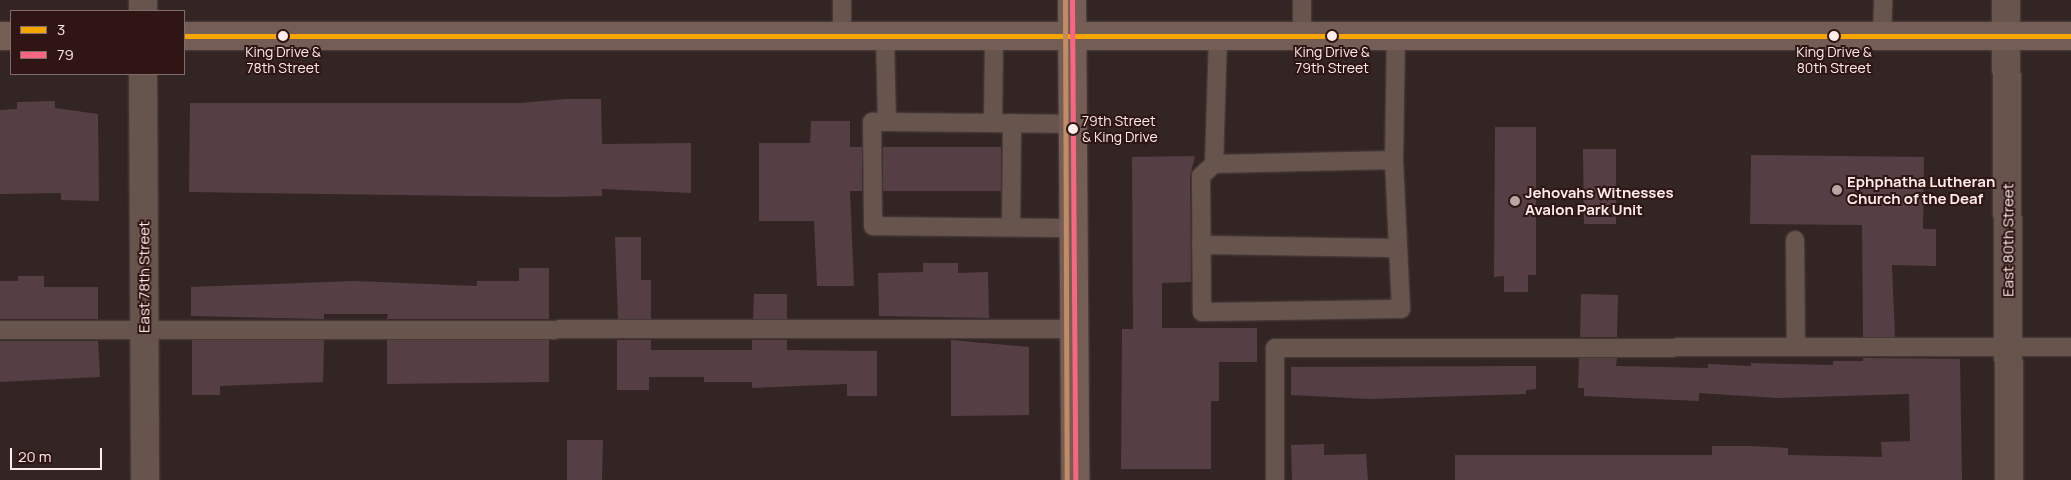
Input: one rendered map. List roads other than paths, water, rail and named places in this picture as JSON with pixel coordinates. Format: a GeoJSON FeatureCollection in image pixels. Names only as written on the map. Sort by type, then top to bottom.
{"type":"FeatureCollection","features":[{"type":"Feature","properties":{"kind":"street"},"geometry":{"type":"LineString","coordinates":[[1072,0],[1074,480]]}},
{"type":"Feature","properties":{"kind":"street","name":"East 80th Street"},"geometry":{"type":"LineString","coordinates":[[2006,0],[2009,480]]}},
{"type":"Feature","properties":{"kind":"street"},"geometry":{"type":"LineString","coordinates":[[185,36],[2071,36]]}},
{"type":"Feature","properties":{"kind":"street","name":"East 78th Street"},"geometry":{"type":"LineString","coordinates":[[143,75],[145,480]]}},
{"type":"Feature","properties":{"kind":"lane"},"geometry":{"type":"LineString","coordinates":[[842,0],[842,36]]}},
{"type":"Feature","properties":{"kind":"lane"},"geometry":{"type":"LineString","coordinates":[[1302,0],[1302,37]]}},
{"type":"Feature","properties":{"kind":"lane"},"geometry":{"type":"LineString","coordinates":[[1882,36],[1883,0]]}},
{"type":"Feature","properties":{"kind":"lane"},"geometry":{"type":"LineString","coordinates":[[885,36],[887,122]]}},
{"type":"Feature","properties":{"kind":"lane"},"geometry":{"type":"LineString","coordinates":[[994,36],[994,123]]}},
{"type":"Feature","properties":{"kind":"lane"},"geometry":{"type":"LineString","coordinates":[[1394,160],[1214,164],[1201,176],[1202,312],[1401,309],[1394,160],[1396,36]]}},
{"type":"Feature","properties":{"kind":"lane"},"geometry":{"type":"LineString","coordinates":[[1214,164],[1218,37]]}},
{"type":"Feature","properties":{"kind":"lane"},"geometry":{"type":"LineString","coordinates":[[1073,124],[872,122],[873,226],[1074,228]]}},
{"type":"Feature","properties":{"kind":"lane"},"geometry":{"type":"LineString","coordinates":[[1011,227],[1012,123]]}},
{"type":"Feature","properties":{"kind":"lane"},"geometry":{"type":"LineString","coordinates":[[1796,240],[1796,347]]}},
{"type":"Feature","properties":{"kind":"lane"},"geometry":{"type":"LineString","coordinates":[[1201,245],[1398,248]]}},
{"type":"Feature","properties":{"kind":"lane"},"geometry":{"type":"LineString","coordinates":[[0,330],[1074,329]]}},
{"type":"Feature","properties":{"kind":"lane"},"geometry":{"type":"LineString","coordinates":[[1275,480],[1275,348],[2071,347]]}},
{"type":"Feature","properties":{"kind":"place","name":"King Drive & 78th Street"},"geometry":{"type":"Point","coordinates":[283,36]}},
{"type":"Feature","properties":{"kind":"place","name":"King Drive & 79th Street"},"geometry":{"type":"Point","coordinates":[1332,36]}},
{"type":"Feature","properties":{"kind":"place","name":"King Drive & 80th Street"},"geometry":{"type":"Point","coordinates":[1834,36]}},
{"type":"Feature","properties":{"kind":"place","name":"79th Street & King Drive"},"geometry":{"type":"Point","coordinates":[1073,129]}},
{"type":"Feature","properties":{"kind":"place","name":"Ephphatha Lutheran Church of the Deaf"},"geometry":{"type":"Point","coordinates":[1837,190]}},
{"type":"Feature","properties":{"kind":"place","name":"Jehovahs Witnesses Avalon Park Unit"},"geometry":{"type":"Point","coordinates":[1515,201]}}]}
